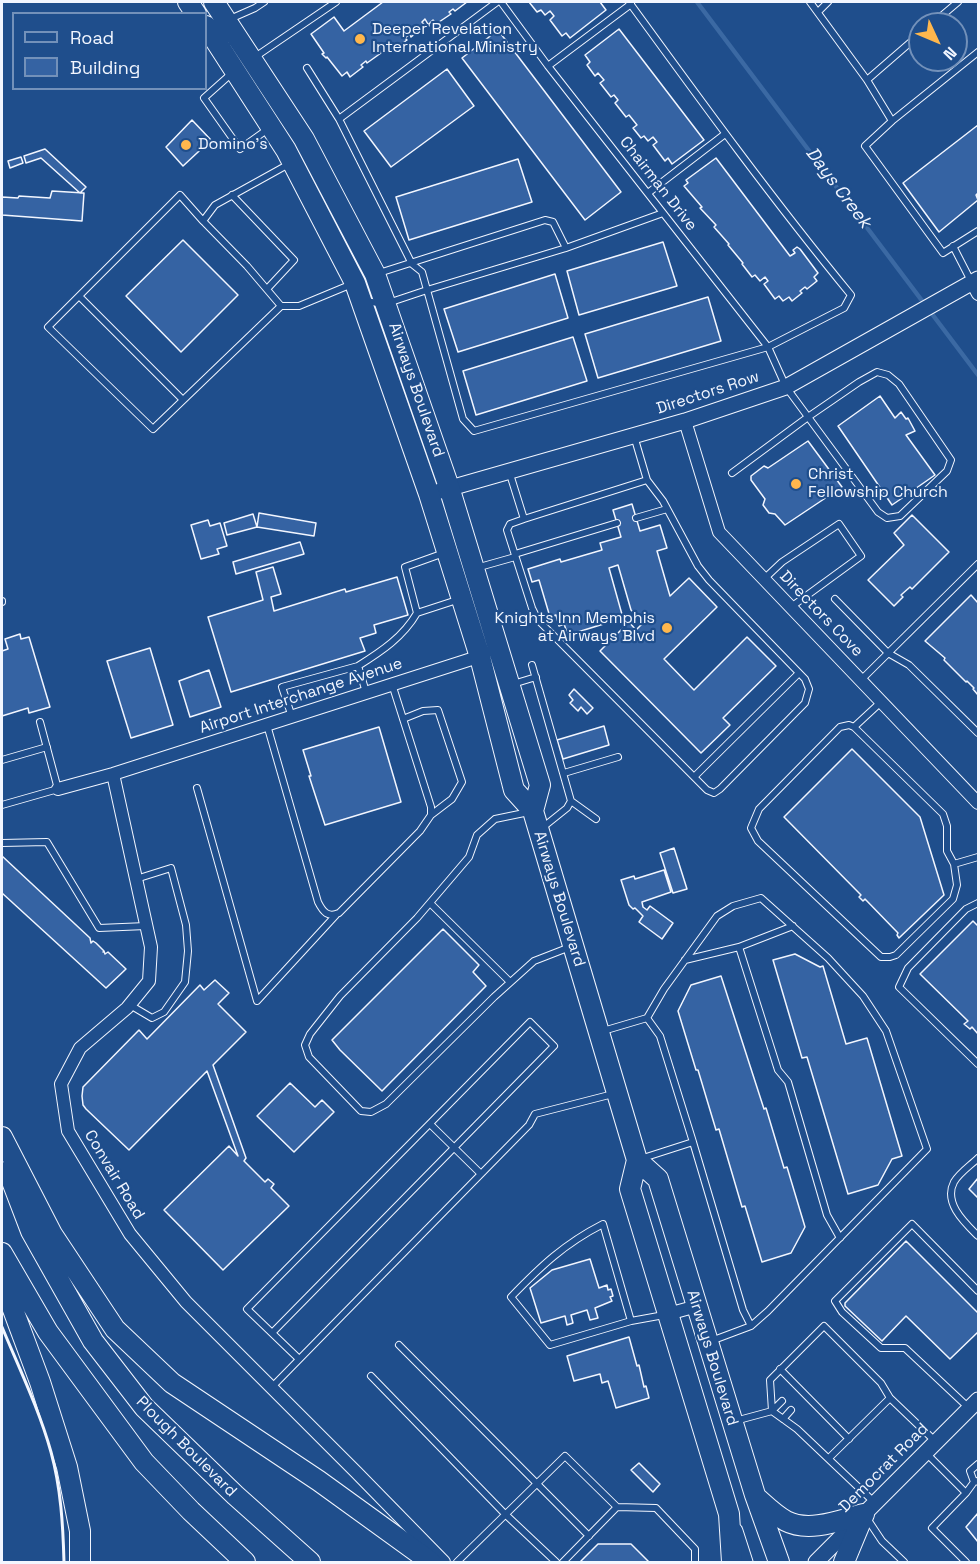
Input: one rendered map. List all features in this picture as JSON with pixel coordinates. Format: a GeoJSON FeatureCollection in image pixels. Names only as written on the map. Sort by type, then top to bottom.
{"type":"FeatureCollection","features":[{"type":"Feature","properties":{"kind":"main road","name":"Airways Boulevard"},"geometry":{"type":"LineString","coordinates":[[214,2],[304,139],[366,286],[480,657],[514,790],[533,811],[637,1160],[630,1189],[729,1514]]}},
{"type":"Feature","properties":{"kind":"main road","name":"Airways Boulevard"},"geometry":{"type":"LineString","coordinates":[[207,28],[271,127],[366,286],[385,304],[449,488],[540,785],[533,811]]}},
{"type":"Feature","properties":{"kind":"main road"},"geometry":{"type":"LineString","coordinates":[[2,1137],[52,1234],[115,1329],[172,1383],[319,1481],[431,1563]]}},
{"type":"Feature","properties":{"kind":"main road","name":"Plough Boulevard"},"geometry":{"type":"LineString","coordinates":[[2,1155],[31,1231],[93,1341],[144,1407],[235,1495],[310,1563]]}},
{"type":"Feature","properties":{"kind":"main road","name":"Airways Boulevard"},"geometry":{"type":"LineString","coordinates":[[637,1160],[658,1179],[754,1495],[779,1563]]}},
{"type":"Feature","properties":{"kind":"main road","name":"Plough Boulevard"},"geometry":{"type":"LineString","coordinates":[[2,1253],[48,1332],[144,1462],[245,1563]]}},
{"type":"Feature","properties":{"kind":"main road"},"geometry":{"type":"LineString","coordinates":[[2,1280],[40,1382],[67,1467],[80,1531],[80,1563]]}},
{"type":"Feature","properties":{"kind":"main road"},"geometry":{"type":"LineString","coordinates":[[754,1495],[779,1516],[794,1524],[828,1523],[869,1508]]}},
{"type":"Feature","properties":{"kind":"main road"},"geometry":{"type":"LineString","coordinates":[[844,1563],[869,1508]]}},
{"type":"Feature","properties":{"kind":"main road"},"geometry":{"type":"LineString","coordinates":[[729,1514],[732,1563]]}},
{"type":"Feature","properties":{"kind":"street","name":"Directors Row"},"geometry":{"type":"LineString","coordinates":[[429,494],[686,421],[786,387],[954,292],[976,285]]}},
{"type":"Feature","properties":{"kind":"street","name":"Directors Cove"},"geometry":{"type":"LineString","coordinates":[[686,421],[719,532],[881,702],[977,797]]}},
{"type":"Feature","properties":{"kind":"street","name":"Airport Interchange Avenue"},"geometry":{"type":"LineString","coordinates":[[113,774],[500,650]]}},
{"type":"Feature","properties":{"kind":"street"},"geometry":{"type":"LineString","coordinates":[[58,789],[113,774]]}},
{"type":"Feature","properties":{"kind":"street","name":"Convair Road"},"geometry":{"type":"LineString","coordinates":[[113,774],[152,947],[149,981],[130,1005],[80,1048],[61,1084],[68,1131],[130,1234],[186,1302],[444,1563]]}},
{"type":"Feature","properties":{"kind":"street"},"geometry":{"type":"LineString","coordinates":[[668,1314],[697,1306]]}},
{"type":"Feature","properties":{"kind":"street","name":"Democrat Road"},"geometry":{"type":"LineString","coordinates":[[816,1563],[974,1404]]}},
{"type":"Feature","properties":{"kind":"street","name":"Airways Boulevard"},"geometry":{"type":"LineString","coordinates":[[729,1514],[745,1563]]}},
{"type":"Feature","properties":{"kind":"lane"},"geometry":{"type":"LineString","coordinates":[[227,20],[264,2]]}},
{"type":"Feature","properties":{"kind":"lane"},"geometry":{"type":"LineString","coordinates":[[271,127],[240,149],[204,98],[235,70],[336,2]]}},
{"type":"Feature","properties":{"kind":"lane"},"geometry":{"type":"LineString","coordinates":[[339,119],[499,2]]}},
{"type":"Feature","properties":{"kind":"lane","name":"Chairman Drive"},"geometry":{"type":"LineString","coordinates":[[499,2],[768,347],[786,387],[808,417]]}},
{"type":"Feature","properties":{"kind":"lane"},"geometry":{"type":"LineString","coordinates":[[810,2],[867,80],[892,121]]}},
{"type":"Feature","properties":{"kind":"lane"},"geometry":{"type":"LineString","coordinates":[[818,12],[828,2]]}},
{"type":"Feature","properties":{"kind":"lane"},"geometry":{"type":"LineString","coordinates":[[946,12],[958,2]]}},
{"type":"Feature","properties":{"kind":"lane"},"geometry":{"type":"LineString","coordinates":[[307,68],[339,119],[412,264],[422,273],[463,418],[474,431],[768,347],[844,308],[851,295],[725,134],[630,3],[548,66]]}},
{"type":"Feature","properties":{"kind":"lane"},"geometry":{"type":"LineString","coordinates":[[867,80],[908,44]]}},
{"type":"Feature","properties":{"kind":"lane"},"geometry":{"type":"LineString","coordinates":[[978,52],[892,121],[865,146],[943,252],[978,231]]}},
{"type":"Feature","properties":{"kind":"lane"},"geometry":{"type":"LineString","coordinates":[[648,193],[725,134]]}},
{"type":"Feature","properties":{"kind":"lane"},"geometry":{"type":"LineString","coordinates":[[203,221],[215,205],[292,162]]}},
{"type":"Feature","properties":{"kind":"lane"},"geometry":{"type":"LineString","coordinates":[[281,306],[180,195],[48,327],[153,429],[281,306],[299,306],[366,286],[412,264],[545,220],[553,222],[566,248]]}},
{"type":"Feature","properties":{"kind":"lane"},"geometry":{"type":"LineString","coordinates":[[232,195],[294,260],[267,289]]}},
{"type":"Feature","properties":{"kind":"lane"},"geometry":{"type":"LineString","coordinates":[[366,286],[385,304],[566,248],[663,213]]}},
{"type":"Feature","properties":{"kind":"lane"},"geometry":{"type":"LineString","coordinates":[[953,246],[976,285]]}},
{"type":"Feature","properties":{"kind":"lane"},"geometry":{"type":"LineString","coordinates":[[79,296],[183,400]]}},
{"type":"Feature","properties":{"kind":"lane"},"geometry":{"type":"LineString","coordinates":[[732,473],[808,417],[877,372],[882,372],[899,384],[947,453],[951,460],[950,466],[900,516],[883,517],[808,417]]}},
{"type":"Feature","properties":{"kind":"lane"},"geometry":{"type":"LineString","coordinates":[[633,435],[646,480],[654,487],[698,566],[805,679],[809,689],[805,703],[714,793],[707,790],[538,620],[507,530],[507,526],[524,519],[646,480]]}},
{"type":"Feature","properties":{"kind":"lane"},"geometry":{"type":"LineString","coordinates":[[508,471],[524,519]]}},
{"type":"Feature","properties":{"kind":"lane"},"geometry":{"type":"LineString","coordinates":[[636,518],[667,509]]}},
{"type":"Feature","properties":{"kind":"lane"},"geometry":{"type":"LineString","coordinates":[[474,569],[617,523]]}},
{"type":"Feature","properties":{"kind":"lane"},"geometry":{"type":"LineString","coordinates":[[764,579],[782,562],[839,524],[861,556],[791,607]]}},
{"type":"Feature","properties":{"kind":"lane"},"geometry":{"type":"LineString","coordinates":[[417,613],[405,567],[447,552]]}},
{"type":"Feature","properties":{"kind":"lane"},"geometry":{"type":"LineString","coordinates":[[861,680],[978,564]]}},
{"type":"Feature","properties":{"kind":"lane"},"geometry":{"type":"LineString","coordinates":[[292,717],[282,687],[358,666],[396,640],[411,624],[417,613],[462,598]]}},
{"type":"Feature","properties":{"kind":"lane"},"geometry":{"type":"LineString","coordinates":[[834,599],[888,653],[909,665],[978,733]]}},
{"type":"Feature","properties":{"kind":"lane"},"geometry":{"type":"LineString","coordinates":[[532,665],[571,801],[596,819]]}},
{"type":"Feature","properties":{"kind":"lane"},"geometry":{"type":"LineString","coordinates":[[358,666],[367,693]]}},
{"type":"Feature","properties":{"kind":"lane"},"geometry":{"type":"LineString","coordinates":[[694,777],[799,673]]}},
{"type":"Feature","properties":{"kind":"lane"},"geometry":{"type":"LineString","coordinates":[[510,685],[536,677]]}},
{"type":"Feature","properties":{"kind":"lane"},"geometry":{"type":"LineString","coordinates":[[392,684],[431,807],[431,815]]}},
{"type":"Feature","properties":{"kind":"lane"},"geometry":{"type":"LineString","coordinates":[[855,727],[881,702]]}},
{"type":"Feature","properties":{"kind":"lane"},"geometry":{"type":"LineString","coordinates":[[198,788],[257,1001],[420,831],[431,815],[452,799],[462,782],[438,711],[423,711],[403,719]]}},
{"type":"Feature","properties":{"kind":"lane"},"geometry":{"type":"LineString","coordinates":[[2,806],[58,789],[40,722]]}},
{"type":"Feature","properties":{"kind":"lane"},"geometry":{"type":"LineString","coordinates":[[267,724],[318,903],[328,915],[339,913]]}},
{"type":"Feature","properties":{"kind":"lane"},"geometry":{"type":"LineString","coordinates":[[849,725],[855,727],[943,814],[947,826],[947,851],[954,864],[957,885],[953,899],[896,955],[881,957],[758,841],[751,828],[759,809],[840,727],[849,725]]}},
{"type":"Feature","properties":{"kind":"lane"},"geometry":{"type":"LineString","coordinates":[[2,760],[47,747]]}},
{"type":"Feature","properties":{"kind":"lane"},"geometry":{"type":"LineString","coordinates":[[564,773],[618,757]]}},
{"type":"Feature","properties":{"kind":"lane"},"geometry":{"type":"LineString","coordinates":[[539,831],[567,808],[571,801]]}},
{"type":"Feature","properties":{"kind":"lane"},"geometry":{"type":"LineString","coordinates":[[533,811],[495,819],[477,835],[469,857],[429,903],[340,996],[310,1034],[305,1045],[309,1057],[361,1111],[371,1112],[386,1104],[534,961],[573,946]]}},
{"type":"Feature","properties":{"kind":"lane"},"geometry":{"type":"LineString","coordinates":[[2,843],[47,842],[99,928],[147,926]]}},
{"type":"Feature","properties":{"kind":"lane"},"geometry":{"type":"LineString","coordinates":[[954,864],[978,857]]}},
{"type":"Feature","properties":{"kind":"lane"},"geometry":{"type":"LineString","coordinates":[[130,1005],[152,1018],[164,1012],[185,982],[188,951],[186,924],[171,868],[136,879]]}},
{"type":"Feature","properties":{"kind":"lane"},"geometry":{"type":"LineString","coordinates":[[599,1033],[647,1018],[664,988],[717,916],[733,906],[760,898],[828,958],[863,996],[886,1031],[927,1149],[751,1326],[707,1342]]}},
{"type":"Feature","properties":{"kind":"lane"},"geometry":{"type":"LineString","coordinates":[[429,903],[510,982]]}},
{"type":"Feature","properties":{"kind":"lane"},"geometry":{"type":"LineString","coordinates":[[978,903],[966,909],[908,968],[899,987],[978,1064]]}},
{"type":"Feature","properties":{"kind":"lane"},"geometry":{"type":"LineString","coordinates":[[685,960],[739,947],[793,926]]}},
{"type":"Feature","properties":{"kind":"lane"},"geometry":{"type":"LineString","coordinates":[[739,947],[778,1070],[788,1082],[827,1215],[840,1238]]}},
{"type":"Feature","properties":{"kind":"lane"},"geometry":{"type":"LineString","coordinates":[[647,1018],[660,1036],[743,1310],[751,1326]]}},
{"type":"Feature","properties":{"kind":"lane"},"geometry":{"type":"LineString","coordinates":[[272,1333],[555,1046],[530,1022],[247,1309],[299,1359]]}},
{"type":"Feature","properties":{"kind":"lane"},"geometry":{"type":"LineString","coordinates":[[272,1388],[529,1125],[534,1114],[617,1093]]}},
{"type":"Feature","properties":{"kind":"lane"},"geometry":{"type":"LineString","coordinates":[[430,1124],[481,1174]]}},
{"type":"Feature","properties":{"kind":"lane"},"geometry":{"type":"LineString","coordinates":[[637,1160],[693,1142]]}},
{"type":"Feature","properties":{"kind":"lane"},"geometry":{"type":"LineString","coordinates":[[978,1158],[954,1182],[951,1200],[954,1208],[978,1236]]}},
{"type":"Feature","properties":{"kind":"lane"},"geometry":{"type":"LineString","coordinates":[[631,1321],[603,1224],[575,1238],[542,1265],[511,1297],[550,1346],[631,1321],[668,1314]]}},
{"type":"Feature","properties":{"kind":"lane"},"geometry":{"type":"LineString","coordinates":[[974,1404],[905,1348],[881,1348],[842,1312],[835,1301],[912,1224],[978,1291]]}},
{"type":"Feature","properties":{"kind":"lane"},"geometry":{"type":"LineString","coordinates":[[772,1411],[770,1380],[824,1326],[881,1383],[890,1398],[966,1494]]}},
{"type":"Feature","properties":{"kind":"lane"},"geometry":{"type":"LineString","coordinates":[[399,1345],[589,1536]]}},
{"type":"Feature","properties":{"kind":"lane"},"geometry":{"type":"LineString","coordinates":[[780,1369],[795,1389],[838,1432],[849,1438]]}},
{"type":"Feature","properties":{"kind":"lane"},"geometry":{"type":"LineString","coordinates":[[371,1376],[556,1563]]}},
{"type":"Feature","properties":{"kind":"lane"},"geometry":{"type":"LineString","coordinates":[[829,1458],[890,1398]]}},
{"type":"Feature","properties":{"kind":"lane"},"geometry":{"type":"LineString","coordinates":[[732,1422],[772,1411],[782,1401]]}},
{"type":"Feature","properties":{"kind":"lane"},"geometry":{"type":"LineString","coordinates":[[783,1419],[791,1410]]}},
{"type":"Feature","properties":{"kind":"lane"},"geometry":{"type":"LineString","coordinates":[[772,1411],[797,1429],[829,1458],[869,1508],[882,1541],[904,1563]]}},
{"type":"Feature","properties":{"kind":"lane"},"geometry":{"type":"LineString","coordinates":[[797,1429],[804,1423]]}},
{"type":"Feature","properties":{"kind":"lane"},"geometry":{"type":"LineString","coordinates":[[809,1442],[816,1435]]}},
{"type":"Feature","properties":{"kind":"lane"},"geometry":{"type":"LineString","coordinates":[[819,1451],[825,1444]]}},
{"type":"Feature","properties":{"kind":"lane"},"geometry":{"type":"LineString","coordinates":[[457,1563],[565,1456],[617,1507],[656,1508],[695,1549],[695,1563]]}},
{"type":"Feature","properties":{"kind":"lane"},"geometry":{"type":"LineString","coordinates":[[966,1563],[932,1528],[976,1481],[970,1471],[978,1464]]}},
{"type":"Feature","properties":{"kind":"lane"},"geometry":{"type":"LineString","coordinates":[[563,1563],[617,1507]]}},
{"type":"Feature","properties":{"kind":"building","name":"Deeper Revelation International Ministry"},"geometry":{"type":"Polygon","coordinates":[[[383,2],[467,2],[455,11],[453,9],[449,12],[451,14],[436,24],[433,20],[429,26],[425,19],[422,22],[425,26],[411,37],[410,34],[405,38],[407,40],[393,50],[390,46],[385,50],[382,46],[378,48],[381,53],[367,63],[366,61],[361,65],[363,67],[350,77],[347,72],[342,76],[322,54],[324,53],[311,34],[334,17],[344,31],[383,2]]]}},
{"type":"Feature","properties":{"kind":"building"},"geometry":{"type":"Polygon","coordinates":[[[529,2],[600,2],[606,10],[570,38],[566,33],[562,36],[550,20],[554,16],[550,11],[545,15],[541,10],[537,12],[529,2]]]}},
{"type":"Feature","properties":{"kind":"building"},"geometry":{"type":"Polygon","coordinates":[[[619,29],[704,140],[672,164],[668,158],[665,161],[653,145],[657,142],[653,137],[648,141],[644,136],[641,138],[633,128],[637,125],[629,115],[626,117],[615,103],[618,100],[614,95],[611,97],[600,83],[604,80],[598,73],[595,76],[587,65],[590,62],[585,55],[619,29]]]}},
{"type":"Feature","properties":{"kind":"building"},"geometry":{"type":"Polygon","coordinates":[[[498,30],[621,192],[585,220],[462,58],[498,30]]]}},
{"type":"Feature","properties":{"kind":"building"},"geometry":{"type":"Polygon","coordinates":[[[447,69],[474,106],[391,167],[364,131],[447,69]]]}},
{"type":"Feature","properties":{"kind":"building","name":"Domino's"},"geometry":{"type":"Polygon","coordinates":[[[192,120],[211,140],[183,166],[166,147],[192,120]]]}},
{"type":"Feature","properties":{"kind":"building"},"geometry":{"type":"Polygon","coordinates":[[[978,125],[978,193],[976,195],[978,200],[939,232],[903,183],[978,125]]]}},
{"type":"Feature","properties":{"kind":"building"},"geometry":{"type":"Polygon","coordinates":[[[45,149],[86,187],[80,193],[41,158],[26,163],[24,156],[45,149]]]}},
{"type":"Feature","properties":{"kind":"building"},"geometry":{"type":"Polygon","coordinates":[[[21,157],[23,163],[10,168],[8,161],[21,157]]]}},
{"type":"Feature","properties":{"kind":"building"},"geometry":{"type":"Polygon","coordinates":[[[716,158],[790,256],[795,253],[793,250],[797,247],[818,273],[814,277],[817,281],[807,289],[805,287],[800,291],[802,293],[792,301],[789,297],[783,301],[779,296],[775,299],[764,284],[768,281],[765,277],[760,281],[755,275],[752,277],[714,227],[716,225],[684,186],[688,183],[686,180],[716,158]]]}},
{"type":"Feature","properties":{"kind":"building"},"geometry":{"type":"Polygon","coordinates":[[[518,159],[532,202],[409,240],[396,197],[518,159]]]}},
{"type":"Feature","properties":{"kind":"building"},"geometry":{"type":"Polygon","coordinates":[[[52,191],[84,193],[82,221],[2,215],[2,197],[50,198],[52,191]]]}},
{"type":"Feature","properties":{"kind":"building"},"geometry":{"type":"Polygon","coordinates":[[[183,240],[238,295],[181,352],[126,296],[183,240]]]}},
{"type":"Feature","properties":{"kind":"building"},"geometry":{"type":"Polygon","coordinates":[[[663,242],[677,286],[579,315],[567,271],[663,242]]]}},
{"type":"Feature","properties":{"kind":"building"},"geometry":{"type":"Polygon","coordinates":[[[555,274],[568,318],[458,352],[444,309],[555,274]]]}},
{"type":"Feature","properties":{"kind":"building"},"geometry":{"type":"Polygon","coordinates":[[[708,297],[721,341],[598,378],[585,334],[708,297]]]}},
{"type":"Feature","properties":{"kind":"building"},"geometry":{"type":"Polygon","coordinates":[[[573,337],[587,381],[476,415],[463,371],[573,337]]]}},
{"type":"Feature","properties":{"kind":"building"},"geometry":{"type":"Polygon","coordinates":[[[880,396],[895,418],[901,412],[906,419],[908,418],[915,431],[906,435],[935,475],[892,505],[838,426],[880,396]]]}},
{"type":"Feature","properties":{"kind":"building"},"geometry":{"type":"Polygon","coordinates":[[[808,441],[842,487],[785,525],[775,514],[769,513],[763,505],[765,499],[751,480],[751,476],[764,466],[768,468],[808,441]]]}},
{"type":"Feature","properties":{"kind":"building","name":"Knights Inn Memphis at Airways Blvd"},"geometry":{"type":"Polygon","coordinates":[[[632,504],[640,531],[660,525],[667,548],[657,551],[670,596],[689,578],[717,607],[664,659],[694,690],[747,637],[776,666],[723,718],[730,725],[701,753],[600,651],[629,622],[636,630],[644,622],[631,610],[618,565],[609,568],[623,618],[568,635],[564,624],[559,626],[556,615],[550,617],[539,580],[532,582],[528,569],[602,550],[600,543],[621,537],[613,510],[632,504]]]}},
{"type":"Feature","properties":{"kind":"building"},"geometry":{"type":"Polygon","coordinates":[[[259,513],[316,523],[314,536],[257,527],[259,513]]]}},
{"type":"Feature","properties":{"kind":"building"},"geometry":{"type":"Polygon","coordinates":[[[253,514],[257,527],[227,535],[224,523],[253,514]]]}},
{"type":"Feature","properties":{"kind":"building"},"geometry":{"type":"Polygon","coordinates":[[[912,515],[949,552],[912,589],[910,587],[901,595],[903,597],[894,606],[868,580],[904,545],[894,533],[912,515]]]}},
{"type":"Feature","properties":{"kind":"building"},"geometry":{"type":"Polygon","coordinates":[[[208,520],[210,526],[220,523],[227,546],[217,549],[219,554],[201,559],[191,525],[208,520]]]}},
{"type":"Feature","properties":{"kind":"building"},"geometry":{"type":"Polygon","coordinates":[[[300,542],[304,554],[236,574],[233,562],[300,542]]]}},
{"type":"Feature","properties":{"kind":"building"},"geometry":{"type":"Polygon","coordinates":[[[273,567],[281,594],[271,597],[274,611],[345,589],[346,592],[397,577],[408,615],[374,625],[376,633],[360,638],[365,651],[231,692],[208,617],[263,600],[256,572],[273,567]]]}},
{"type":"Feature","properties":{"kind":"building"},"geometry":{"type":"Polygon","coordinates":[[[971,595],[978,603],[978,695],[974,688],[944,660],[945,658],[925,641],[971,595]]]}},
{"type":"Feature","properties":{"kind":"building"},"geometry":{"type":"Polygon","coordinates":[[[20,634],[21,639],[29,637],[50,707],[29,713],[28,708],[2,716],[2,651],[8,649],[5,639],[20,634]]]}},
{"type":"Feature","properties":{"kind":"building"},"geometry":{"type":"Polygon","coordinates":[[[150,648],[173,725],[131,738],[107,661],[150,648]]]}},
{"type":"Feature","properties":{"kind":"building"},"geometry":{"type":"Polygon","coordinates":[[[209,670],[221,707],[190,717],[179,681],[209,670]]]}},
{"type":"Feature","properties":{"kind":"building"},"geometry":{"type":"Polygon","coordinates":[[[574,689],[593,708],[587,714],[581,707],[578,711],[570,703],[573,700],[569,695],[574,689]]]}},
{"type":"Feature","properties":{"kind":"building"},"geometry":{"type":"Polygon","coordinates":[[[604,726],[609,745],[563,759],[557,740],[604,726]]]}},
{"type":"Feature","properties":{"kind":"building"},"geometry":{"type":"Polygon","coordinates":[[[379,727],[401,802],[325,825],[303,750],[379,727]]]}},
{"type":"Feature","properties":{"kind":"building"},"geometry":{"type":"Polygon","coordinates":[[[852,749],[920,817],[944,895],[899,938],[898,933],[865,899],[863,901],[859,897],[861,895],[784,817],[852,749]]]}},
{"type":"Feature","properties":{"kind":"building"},"geometry":{"type":"Polygon","coordinates":[[[674,848],[687,889],[673,893],[660,853],[674,848]]]}},
{"type":"Feature","properties":{"kind":"building"},"geometry":{"type":"Polygon","coordinates":[[[2,856],[90,938],[91,943],[93,941],[96,943],[105,954],[108,952],[126,969],[106,988],[2,893],[2,856]]]}},
{"type":"Feature","properties":{"kind":"building"},"geometry":{"type":"Polygon","coordinates":[[[664,870],[671,892],[642,902],[643,907],[647,910],[650,906],[673,923],[662,939],[639,922],[643,916],[629,905],[621,880],[634,876],[635,879],[664,870]]]}},
{"type":"Feature","properties":{"kind":"building"},"geometry":{"type":"Polygon","coordinates":[[[973,921],[978,926],[978,1034],[972,1027],[970,1029],[964,1024],[968,1021],[920,974],[973,921]]]}},
{"type":"Feature","properties":{"kind":"building"},"geometry":{"type":"Polygon","coordinates":[[[443,929],[479,965],[473,972],[486,986],[382,1091],[332,1040],[443,929]]]}},
{"type":"Feature","properties":{"kind":"building"},"geometry":{"type":"Polygon","coordinates":[[[795,954],[820,967],[823,966],[846,1044],[867,1038],[902,1156],[892,1159],[878,1185],[848,1194],[807,1057],[802,1058],[773,960],[795,954]]]}},
{"type":"Feature","properties":{"kind":"building"},"geometry":{"type":"Polygon","coordinates":[[[721,976],[784,1168],[787,1167],[805,1227],[791,1253],[762,1262],[678,1011],[691,985],[721,976]]]}},
{"type":"Feature","properties":{"kind":"building"},"geometry":{"type":"Polygon","coordinates":[[[215,980],[229,993],[218,1004],[246,1032],[213,1065],[246,1158],[244,1161],[265,1182],[268,1179],[274,1184],[271,1188],[289,1206],[223,1270],[164,1210],[229,1146],[238,1156],[207,1071],[129,1150],[86,1109],[82,1096],[83,1087],[139,1030],[147,1039],[200,985],[204,990],[215,980]]]}},
{"type":"Feature","properties":{"kind":"building"},"geometry":{"type":"Polygon","coordinates":[[[290,1083],[315,1107],[322,1100],[334,1112],[294,1152],[257,1116],[290,1083]]]}},
{"type":"Feature","properties":{"kind":"building"},"geometry":{"type":"Polygon","coordinates":[[[978,1178],[978,1198],[969,1189],[978,1178]]]}},
{"type":"Feature","properties":{"kind":"building"},"geometry":{"type":"Polygon","coordinates":[[[906,1241],[978,1313],[978,1332],[950,1359],[906,1316],[882,1341],[845,1306],[845,1303],[906,1241]]]}},
{"type":"Feature","properties":{"kind":"building"},"geometry":{"type":"Polygon","coordinates":[[[590,1259],[599,1288],[607,1285],[608,1290],[611,1289],[612,1301],[595,1308],[598,1318],[590,1320],[587,1310],[571,1315],[573,1323],[567,1325],[565,1316],[541,1323],[530,1288],[552,1270],[590,1259]]]}},
{"type":"Feature","properties":{"kind":"building"},"geometry":{"type":"Polygon","coordinates":[[[629,1337],[649,1398],[616,1408],[608,1381],[602,1383],[600,1374],[574,1381],[567,1356],[629,1337]]]}},
{"type":"Feature","properties":{"kind":"building"},"geometry":{"type":"Polygon","coordinates":[[[639,1463],[660,1484],[653,1492],[631,1470],[639,1463]]]}},
{"type":"Feature","properties":{"kind":"building"},"geometry":{"type":"Polygon","coordinates":[[[978,1513],[978,1542],[966,1527],[978,1513]]]}},
{"type":"Feature","properties":{"kind":"building"},"geometry":{"type":"Polygon","coordinates":[[[598,1544],[631,1544],[649,1562],[580,1562],[598,1544]]]}},
{"type":"Feature","properties":{"kind":"waterway","name":"Days Creek"},"geometry":{"type":"LineString","coordinates":[[697,2],[978,375]]}},
{"type":"Feature","properties":{"kind":"wall"},"geometry":{"type":"LineString","coordinates":[[2,1327],[35,1404],[51,1452],[59,1493],[64,1562]]}},
{"type":"Feature","properties":{"kind":"place","name":"Deeper Revelation International Ministry"},"geometry":{"type":"Point","coordinates":[360,39]}},
{"type":"Feature","properties":{"kind":"place","name":"Domino's"},"geometry":{"type":"Point","coordinates":[186,145]}},
{"type":"Feature","properties":{"kind":"place","name":"Christ Fellowship Church"},"geometry":{"type":"Point","coordinates":[796,484]}},
{"type":"Feature","properties":{"kind":"place","name":"Knights Inn Memphis at Airways Blvd"},"geometry":{"type":"Point","coordinates":[667,628]}}]}
